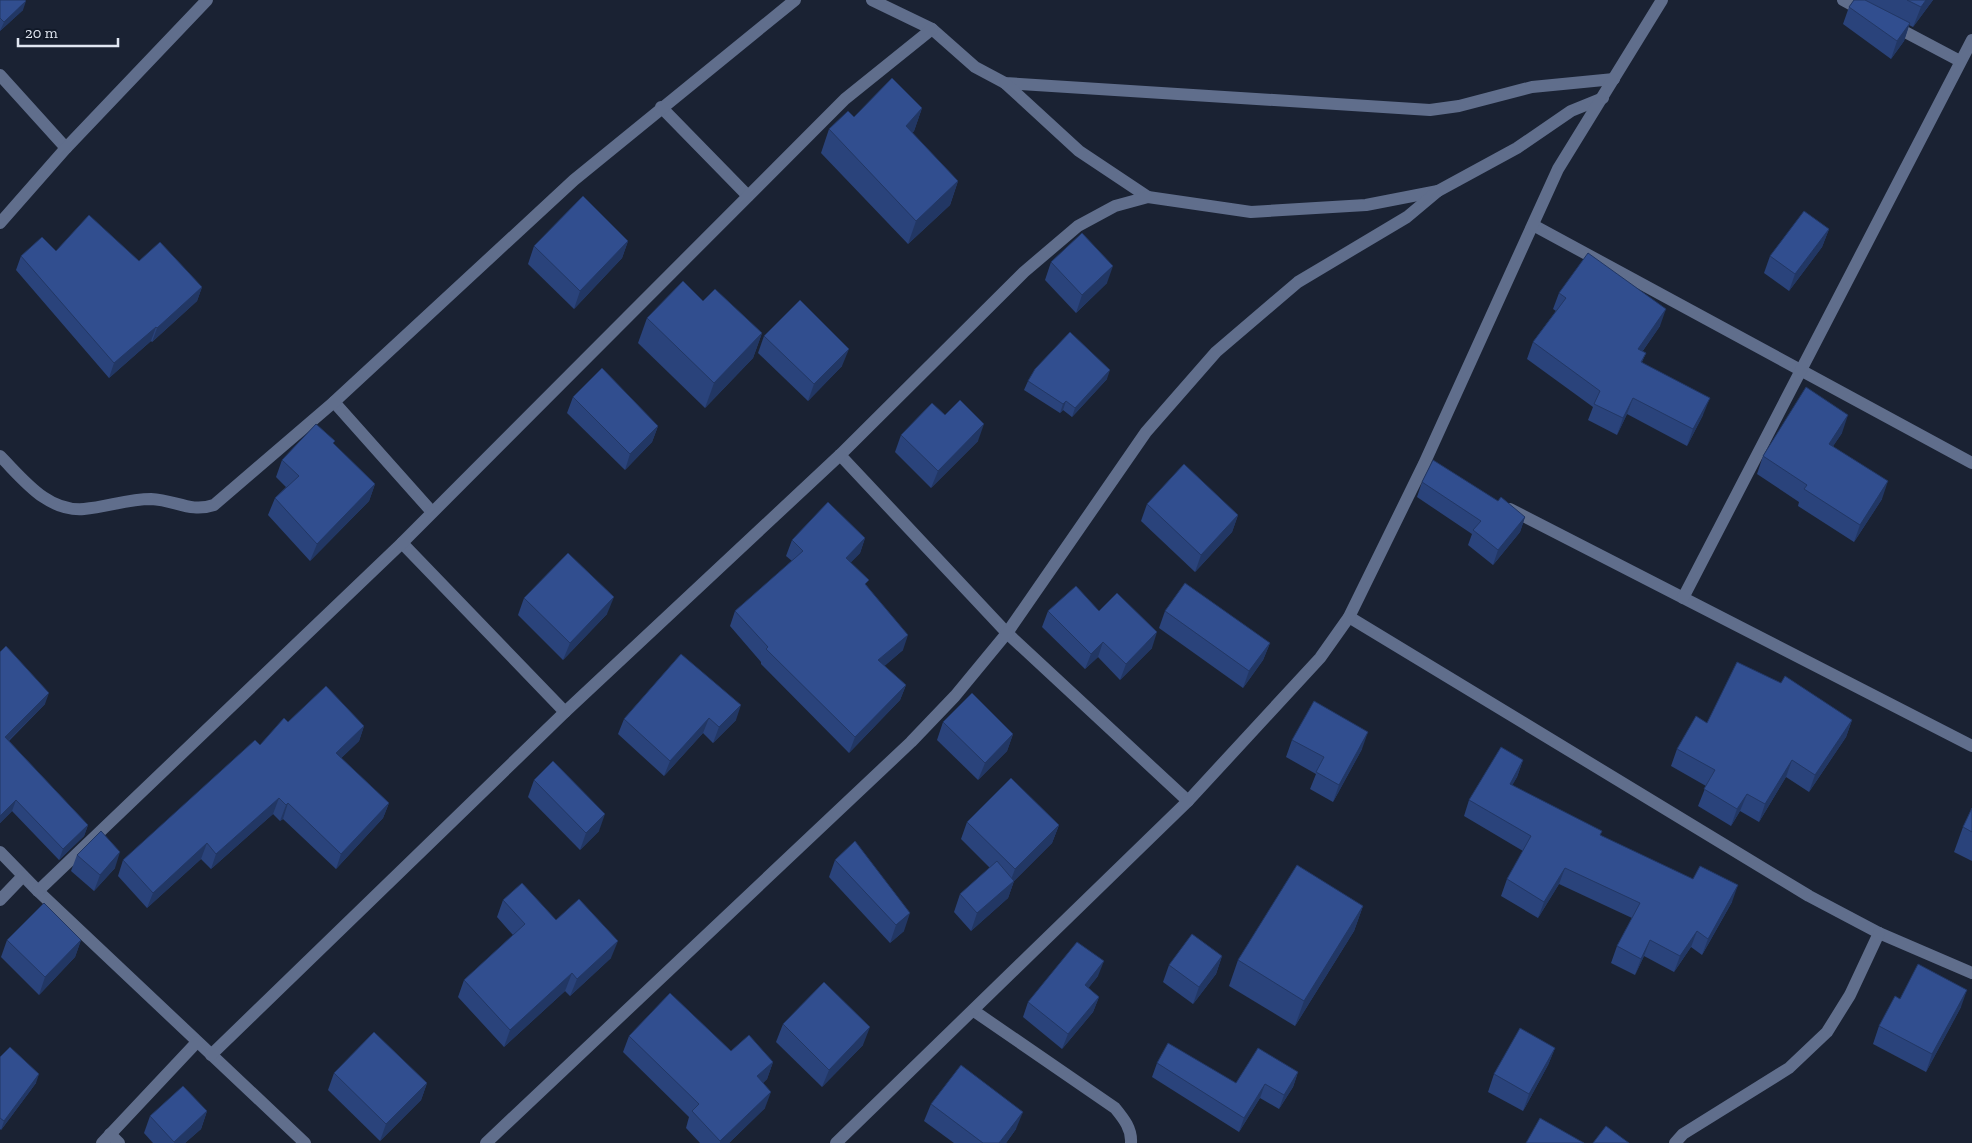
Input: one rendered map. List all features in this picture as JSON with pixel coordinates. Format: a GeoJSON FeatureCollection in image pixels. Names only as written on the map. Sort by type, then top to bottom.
{"type":"FeatureCollection","features":[{"type":"Feature","properties":{"kind":"street"},"geometry":{"type":"LineString","coordinates":[[0,223],[66,148],[207,0]]}},
{"type":"Feature","properties":{"kind":"street"},"geometry":{"type":"LineString","coordinates":[[0,456],[42,498],[60,507],[82,509],[122,501],[150,499],[169,501],[190,508],[201,509],[221,501],[334,402],[574,180],[661,107],[795,0]]}},
{"type":"Feature","properties":{"kind":"street"},"geometry":{"type":"LineString","coordinates":[[872,0],[932,29],[975,67],[1006,83],[1079,151],[1148,197]]}},
{"type":"Feature","properties":{"kind":"street"},"geometry":{"type":"LineString","coordinates":[[836,1143],[1188,801],[1320,658],[1349,618],[1428,466],[1558,169],[1662,0]]}},
{"type":"Feature","properties":{"kind":"street"},"geometry":{"type":"LineString","coordinates":[[1843,0],[1960,61]]}},
{"type":"Feature","properties":{"kind":"street"},"geometry":{"type":"LineString","coordinates":[[38,891],[402,543],[845,100],[932,29]]}},
{"type":"Feature","properties":{"kind":"street"},"geometry":{"type":"LineString","coordinates":[[1683,598],[1972,40]]}},
{"type":"Feature","properties":{"kind":"street"},"geometry":{"type":"LineString","coordinates":[[0,75],[66,148]]}},
{"type":"Feature","properties":{"kind":"street"},"geometry":{"type":"LineString","coordinates":[[1006,83],[1430,110],[1459,106],[1532,86],[1614,79]]}},
{"type":"Feature","properties":{"kind":"street"},"geometry":{"type":"LineString","coordinates":[[486,1143],[911,742],[955,696],[1007,633],[1146,432],[1216,352],[1298,282],[1408,217],[1438,191],[1517,148],[1571,111],[1603,98]]}},
{"type":"Feature","properties":{"kind":"street"},"geometry":{"type":"LineString","coordinates":[[661,107],[748,196]]}},
{"type":"Feature","properties":{"kind":"street"},"geometry":{"type":"LineString","coordinates":[[211,1055],[565,712],[840,455],[1024,272],[1078,226],[1115,206],[1148,197],[1251,212],[1366,205],[1438,191]]}},
{"type":"Feature","properties":{"kind":"street"},"geometry":{"type":"LineString","coordinates":[[1533,225],[1800,372],[1972,463]]}},
{"type":"Feature","properties":{"kind":"street"},"geometry":{"type":"LineString","coordinates":[[334,402],[432,512]]}},
{"type":"Feature","properties":{"kind":"street"},"geometry":{"type":"LineString","coordinates":[[840,455],[1007,633],[1188,801]]}},
{"type":"Feature","properties":{"kind":"street"},"geometry":{"type":"LineString","coordinates":[[1502,504],[1972,746]]}},
{"type":"Feature","properties":{"kind":"street"},"geometry":{"type":"LineString","coordinates":[[402,543],[565,712]]}},
{"type":"Feature","properties":{"kind":"street"},"geometry":{"type":"LineString","coordinates":[[1349,618],[1809,896],[1879,933],[1972,974]]}},
{"type":"Feature","properties":{"kind":"street"},"geometry":{"type":"LineString","coordinates":[[0,852],[38,891],[305,1143]]}},
{"type":"Feature","properties":{"kind":"street"},"geometry":{"type":"LineString","coordinates":[[0,900],[23,876]]}},
{"type":"Feature","properties":{"kind":"street"},"geometry":{"type":"LineString","coordinates":[[1676,1143],[1683,1134],[1789,1068],[1827,1032],[1850,995],[1879,933]]}},
{"type":"Feature","properties":{"kind":"street"},"geometry":{"type":"LineString","coordinates":[[974,1011],[1115,1108],[1126,1121],[1131,1136],[1131,1143]]}},
{"type":"Feature","properties":{"kind":"street"},"geometry":{"type":"LineString","coordinates":[[110,1140],[197,1042]]}},
{"type":"Feature","properties":{"kind":"building"},"geometry":{"type":"Polygon","coordinates":[[[0,0],[26,1],[4,22],[0,18],[0,0]]]}},
{"type":"Feature","properties":{"kind":"building"},"geometry":{"type":"Polygon","coordinates":[[[1854,0],[1865,0],[1910,23],[1897,41],[1849,7],[1854,0]]]}},
{"type":"Feature","properties":{"kind":"building"},"geometry":{"type":"Polygon","coordinates":[[[1907,0],[1926,0],[1921,7],[1907,0]]]}},
{"type":"Feature","properties":{"kind":"building"},"geometry":{"type":"Polygon","coordinates":[[[892,78],[922,108],[906,126],[958,181],[916,221],[829,129],[848,111],[854,117],[892,78]]]}},
{"type":"Feature","properties":{"kind":"building"},"geometry":{"type":"Polygon","coordinates":[[[583,196],[628,241],[580,291],[534,246],[583,196]]]}},
{"type":"Feature","properties":{"kind":"building"},"geometry":{"type":"Polygon","coordinates":[[[1804,211],[1829,229],[1795,274],[1770,256],[1804,211]]]}},
{"type":"Feature","properties":{"kind":"building"},"geometry":{"type":"Polygon","coordinates":[[[89,215],[139,261],[160,242],[202,287],[157,328],[114,363],[21,256],[42,237],[56,251],[89,215]]]}},
{"type":"Feature","properties":{"kind":"building"},"geometry":{"type":"Polygon","coordinates":[[[1082,233],[1113,266],[1082,295],[1051,262],[1082,233]]]}},
{"type":"Feature","properties":{"kind":"building"},"geometry":{"type":"Polygon","coordinates":[[[1588,253],[1666,309],[1638,349],[1646,353],[1641,362],[1710,398],[1693,429],[1633,398],[1623,418],[1594,404],[1600,391],[1533,342],[1566,298],[1559,293],[1588,253]]]}},
{"type":"Feature","properties":{"kind":"building"},"geometry":{"type":"Polygon","coordinates":[[[683,281],[703,301],[715,289],[762,333],[714,383],[647,318],[683,281]]]}},
{"type":"Feature","properties":{"kind":"building"},"geometry":{"type":"Polygon","coordinates":[[[800,300],[849,349],[814,384],[764,336],[800,300]]]}},
{"type":"Feature","properties":{"kind":"building"},"geometry":{"type":"Polygon","coordinates":[[[1070,332],[1110,370],[1075,408],[1066,401],[1063,404],[1028,381],[1035,369],[1070,332]]]}},
{"type":"Feature","properties":{"kind":"building"},"geometry":{"type":"Polygon","coordinates":[[[602,368],[658,426],[630,454],[573,397],[602,368]]]}},
{"type":"Feature","properties":{"kind":"building"},"geometry":{"type":"Polygon","coordinates":[[[1806,387],[1848,415],[1829,444],[1888,481],[1860,525],[1804,489],[1807,485],[1763,456],[1806,387]]]}},
{"type":"Feature","properties":{"kind":"building"},"geometry":{"type":"Polygon","coordinates":[[[960,400],[984,424],[938,471],[901,435],[932,403],[945,415],[960,400]]]}},
{"type":"Feature","properties":{"kind":"building"},"geometry":{"type":"Polygon","coordinates":[[[316,424],[335,441],[333,443],[375,484],[317,544],[275,498],[299,476],[282,460],[316,424]]]}},
{"type":"Feature","properties":{"kind":"building"},"geometry":{"type":"Polygon","coordinates":[[[1433,460],[1498,501],[1501,497],[1525,517],[1498,550],[1473,530],[1481,521],[1422,482],[1433,460]]]}},
{"type":"Feature","properties":{"kind":"building"},"geometry":{"type":"Polygon","coordinates":[[[1184,464],[1238,515],[1201,555],[1147,504],[1184,464]]]}},
{"type":"Feature","properties":{"kind":"building"},"geometry":{"type":"Polygon","coordinates":[[[828,502],[865,538],[846,558],[869,580],[865,584],[908,635],[878,660],[906,685],[855,737],[766,649],[768,647],[735,611],[803,551],[792,540],[828,502]]]}},
{"type":"Feature","properties":{"kind":"building"},"geometry":{"type":"Polygon","coordinates":[[[568,553],[614,597],[570,643],[524,598],[568,553]]]}},
{"type":"Feature","properties":{"kind":"building"},"geometry":{"type":"Polygon","coordinates":[[[1185,583],[1270,643],[1249,671],[1165,611],[1185,583]]]}},
{"type":"Feature","properties":{"kind":"building"},"geometry":{"type":"Polygon","coordinates":[[[1076,586],[1099,611],[1117,593],[1157,632],[1126,664],[1103,642],[1091,654],[1048,611],[1076,586]]]}},
{"type":"Feature","properties":{"kind":"building"},"geometry":{"type":"Polygon","coordinates":[[[6,646],[49,693],[5,737],[88,825],[63,849],[16,800],[0,816],[0,652],[6,646]]]}},
{"type":"Feature","properties":{"kind":"building"},"geometry":{"type":"Polygon","coordinates":[[[681,654],[741,705],[719,727],[709,718],[670,761],[624,719],[681,654]]]}},
{"type":"Feature","properties":{"kind":"building"},"geometry":{"type":"Polygon","coordinates":[[[1737,662],[1781,683],[1785,676],[1852,720],[1815,775],[1792,760],[1765,804],[1747,794],[1737,809],[1704,789],[1715,770],[1677,749],[1696,716],[1707,723],[1737,662]]]}},
{"type":"Feature","properties":{"kind":"building"},"geometry":{"type":"Polygon","coordinates":[[[326,686],[364,726],[336,753],[389,803],[341,854],[288,803],[286,805],[279,798],[216,854],[207,843],[153,893],[123,860],[255,740],[260,745],[284,718],[288,722],[326,686]]]}},
{"type":"Feature","properties":{"kind":"building"},"geometry":{"type":"Polygon","coordinates":[[[972,693],[1013,734],[985,763],[943,722],[972,693]]]}},
{"type":"Feature","properties":{"kind":"building"},"geometry":{"type":"Polygon","coordinates":[[[1314,701],[1368,732],[1339,785],[1316,772],[1324,757],[1292,740],[1314,701]]]}},
{"type":"Feature","properties":{"kind":"building"},"geometry":{"type":"Polygon","coordinates":[[[1501,747],[1523,760],[1510,784],[1602,831],[1600,835],[1693,879],[1700,866],[1738,885],[1708,939],[1697,931],[1680,956],[1650,940],[1641,959],[1617,946],[1640,903],[1565,868],[1544,902],[1507,879],[1531,836],[1469,800],[1501,747]]]}},
{"type":"Feature","properties":{"kind":"building"},"geometry":{"type":"Polygon","coordinates":[[[553,761],[605,814],[586,833],[534,780],[553,761]]]}},
{"type":"Feature","properties":{"kind":"building"},"geometry":{"type":"Polygon","coordinates":[[[1011,778],[1059,825],[1015,869],[967,822],[1011,778]]]}},
{"type":"Feature","properties":{"kind":"building"},"geometry":{"type":"Polygon","coordinates":[[[1972,808],[1972,832],[1963,827],[1972,808]]]}},
{"type":"Feature","properties":{"kind":"building"},"geometry":{"type":"Polygon","coordinates":[[[101,831],[120,852],[100,875],[77,855],[101,831]]]}},
{"type":"Feature","properties":{"kind":"building"},"geometry":{"type":"Polygon","coordinates":[[[855,841],[910,913],[896,925],[835,860],[855,841]]]}},
{"type":"Feature","properties":{"kind":"building"},"geometry":{"type":"Polygon","coordinates":[[[997,861],[1014,881],[977,913],[960,894],[997,861]]]}},
{"type":"Feature","properties":{"kind":"building"},"geometry":{"type":"Polygon","coordinates":[[[1297,865],[1363,906],[1304,1001],[1238,960],[1297,865]]]}},
{"type":"Feature","properties":{"kind":"building"},"geometry":{"type":"Polygon","coordinates":[[[522,883],[556,920],[579,899],[618,941],[577,979],[572,973],[510,1030],[464,980],[525,924],[503,900],[522,883]]]}},
{"type":"Feature","properties":{"kind":"building"},"geometry":{"type":"Polygon","coordinates":[[[44,903],[81,940],[45,977],[7,940],[44,903]]]}},
{"type":"Feature","properties":{"kind":"building"},"geometry":{"type":"Polygon","coordinates":[[[1192,934],[1222,956],[1199,987],[1169,965],[1192,934]]]}},
{"type":"Feature","properties":{"kind":"building"},"geometry":{"type":"Polygon","coordinates":[[[1077,942],[1104,961],[1085,985],[1099,997],[1068,1034],[1028,1002],[1077,942]]]}},
{"type":"Feature","properties":{"kind":"building"},"geometry":{"type":"Polygon","coordinates":[[[1918,964],[1967,990],[1932,1054],[1879,1026],[1895,996],[1900,999],[1918,964]]]}},
{"type":"Feature","properties":{"kind":"building"},"geometry":{"type":"Polygon","coordinates":[[[824,982],[870,1027],[829,1070],[783,1024],[824,982]]]}},
{"type":"Feature","properties":{"kind":"building"},"geometry":{"type":"Polygon","coordinates":[[[670,993],[731,1051],[749,1035],[773,1062],[757,1076],[771,1092],[720,1141],[692,1111],[699,1104],[629,1036],[670,993]]]}},
{"type":"Feature","properties":{"kind":"building"},"geometry":{"type":"Polygon","coordinates":[[[1520,1028],[1555,1048],[1529,1094],[1494,1074],[1520,1028]]]}},
{"type":"Feature","properties":{"kind":"building"},"geometry":{"type":"Polygon","coordinates":[[[374,1032],[427,1083],[386,1124],[334,1073],[374,1032]]]}},
{"type":"Feature","properties":{"kind":"building"},"geometry":{"type":"Polygon","coordinates":[[[1168,1043],[1236,1083],[1258,1048],[1298,1072],[1284,1095],[1265,1084],[1244,1118],[1157,1063],[1168,1043]]]}},
{"type":"Feature","properties":{"kind":"building"},"geometry":{"type":"Polygon","coordinates":[[[10,1047],[39,1074],[4,1121],[0,1118],[0,1057],[10,1047]]]}},
{"type":"Feature","properties":{"kind":"building"},"geometry":{"type":"Polygon","coordinates":[[[961,1065],[1023,1112],[999,1143],[983,1143],[931,1104],[961,1065]]]}},
{"type":"Feature","properties":{"kind":"building"},"geometry":{"type":"Polygon","coordinates":[[[183,1086],[207,1111],[174,1142],[150,1116],[183,1086]]]}},
{"type":"Feature","properties":{"kind":"building"},"geometry":{"type":"Polygon","coordinates":[[[1540,1118],[1584,1143],[1526,1143],[1540,1118]]]}},
{"type":"Feature","properties":{"kind":"building"},"geometry":{"type":"Polygon","coordinates":[[[1606,1126],[1629,1143],[1593,1143],[1606,1126]]]}}]}
